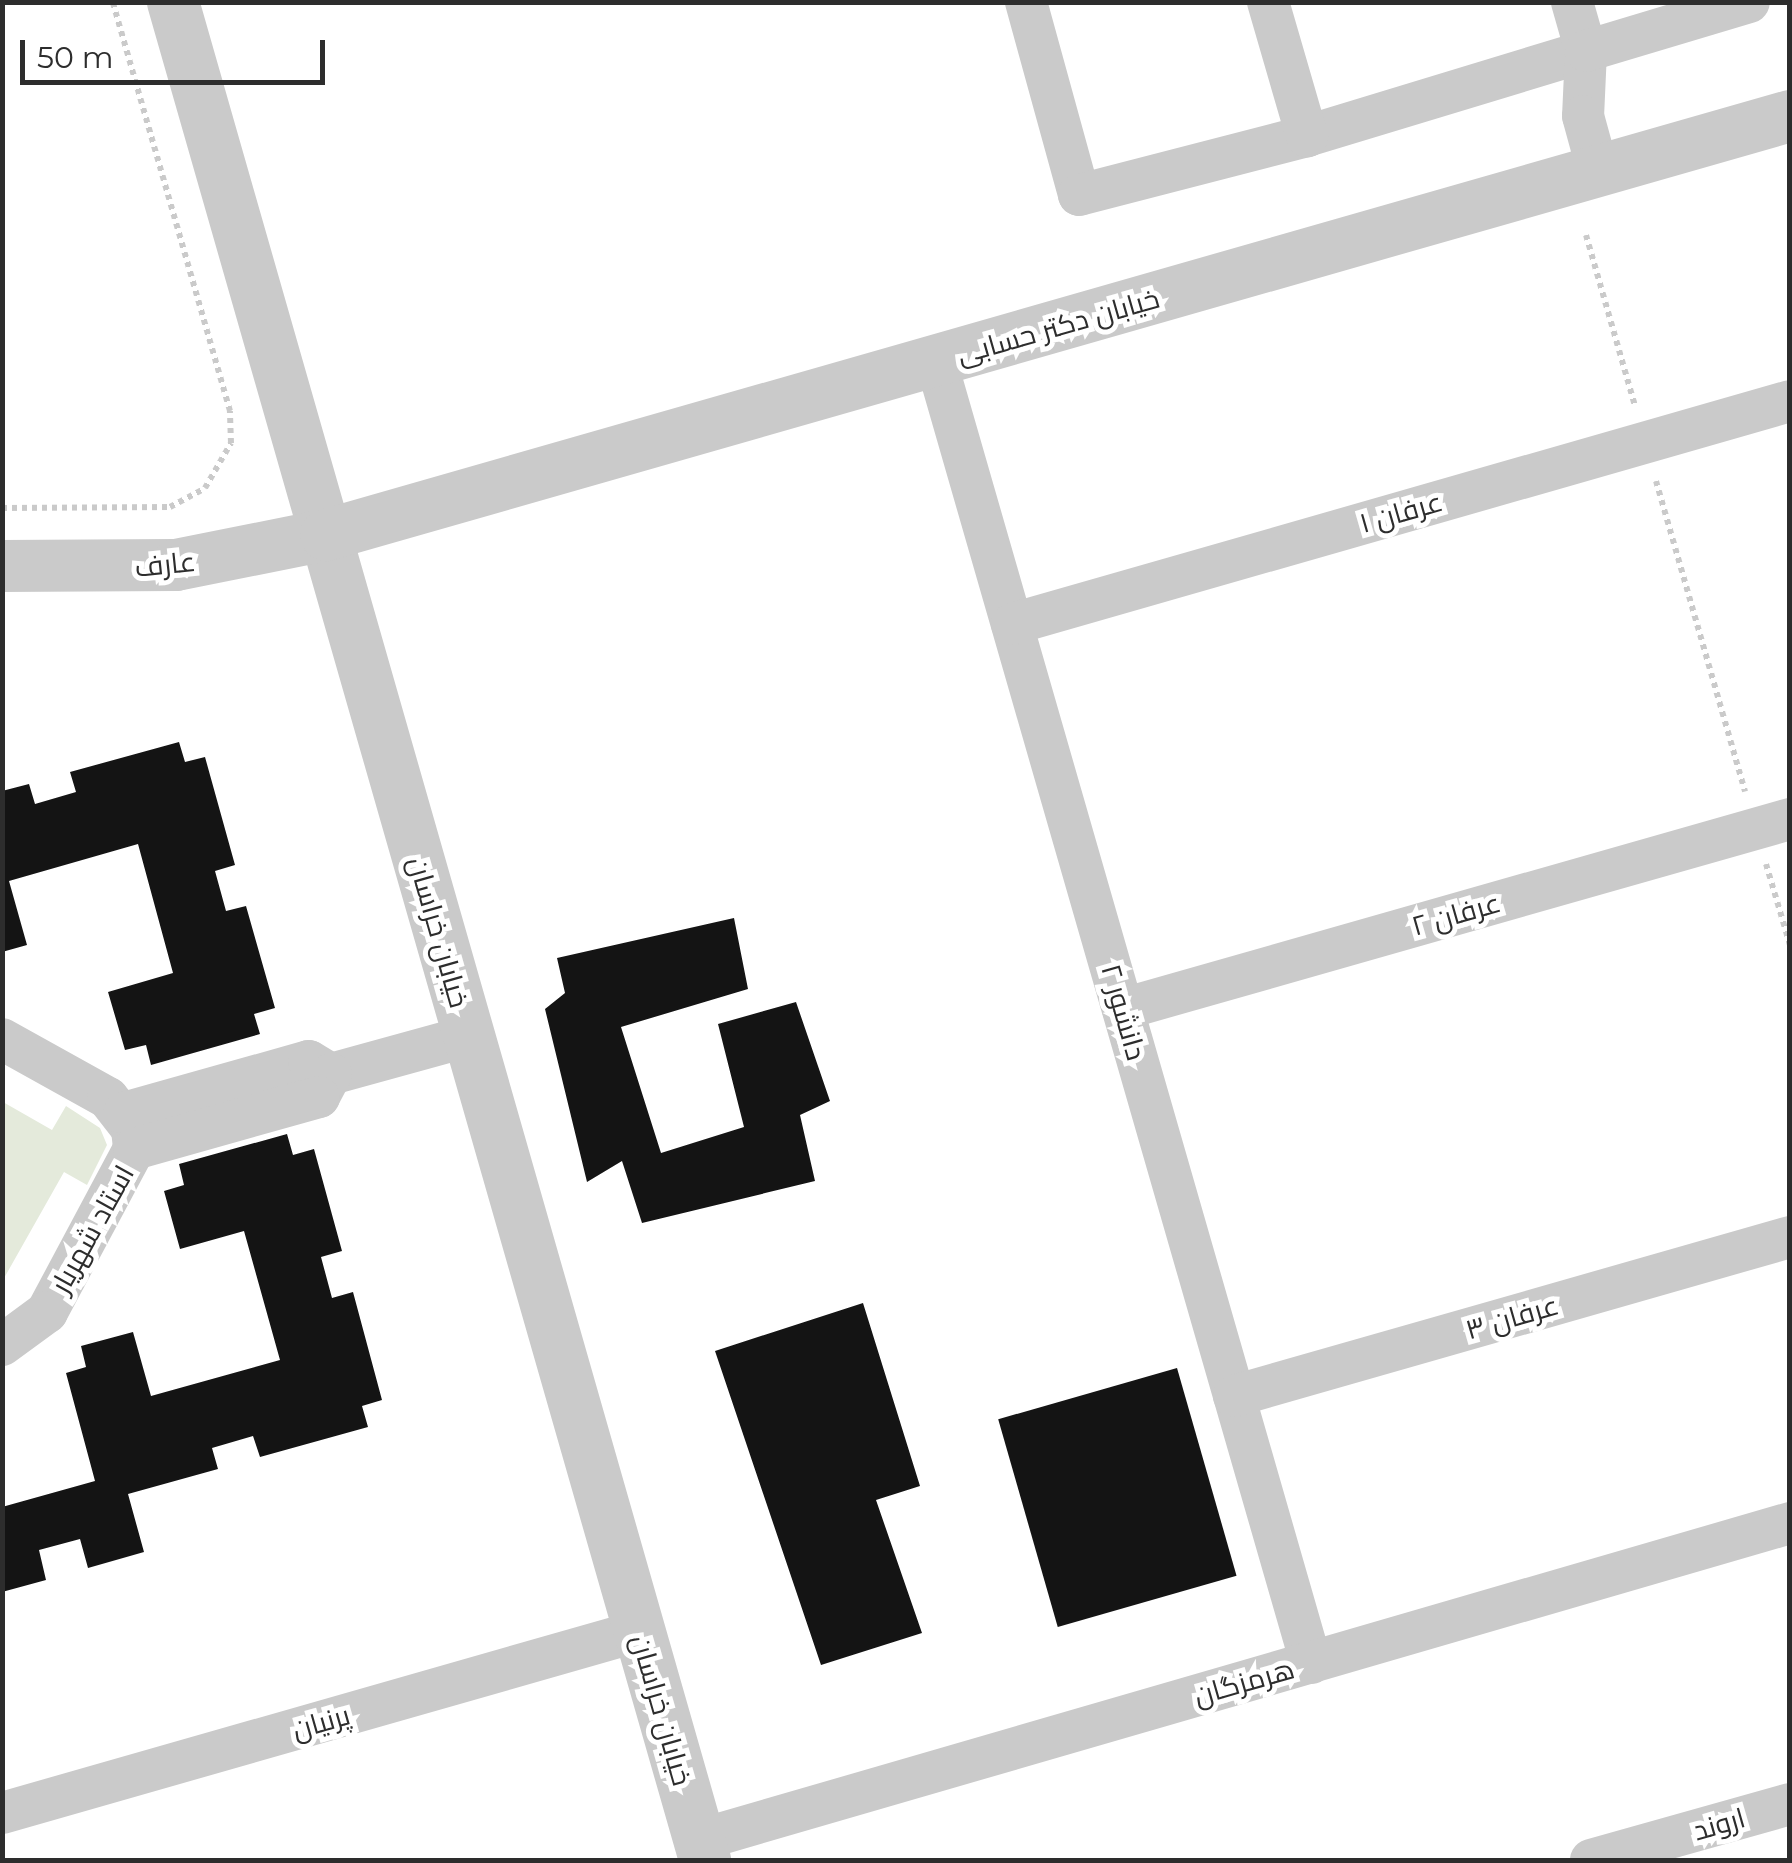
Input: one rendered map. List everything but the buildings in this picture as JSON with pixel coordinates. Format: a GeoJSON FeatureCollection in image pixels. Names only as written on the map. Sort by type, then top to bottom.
{"type":"FeatureCollection","features":[{"type":"Feature","properties":{"kind":"street","name":"خیابان خراسان"},"geometry":{"type":"LineString","coordinates":[[174,2],[702,1850]]}},
{"type":"Feature","properties":{"kind":"street"},"geometry":{"type":"LineString","coordinates":[[1026,2],[1079,195],[1307,136],[1749,2]]}},
{"type":"Feature","properties":{"kind":"street"},"geometry":{"type":"LineString","coordinates":[[1268,2],[1307,136]]}},
{"type":"Feature","properties":{"kind":"street"},"geometry":{"type":"LineString","coordinates":[[1572,2],[1586,52],[1583,116],[1598,171]]}},
{"type":"Feature","properties":{"kind":"street","name":"خیابان دکتر حسابی"},"geometry":{"type":"LineString","coordinates":[[326,535],[1790,116]]}},
{"type":"Feature","properties":{"kind":"street","name":"دانشور ۲"},"geometry":{"type":"LineString","coordinates":[[936,361],[1311,1662]]}},
{"type":"Feature","properties":{"kind":"street","name":"عرفان ۱"},"geometry":{"type":"LineString","coordinates":[[1012,624],[1790,401]]}},
{"type":"Feature","properties":{"kind":"street","name":"عارف"},"geometry":{"type":"LineString","coordinates":[[2,566],[176,564],[326,535]]}},
{"type":"Feature","properties":{"kind":"street","name":"عرفان ۲"},"geometry":{"type":"LineString","coordinates":[[1123,1009],[1790,819]]}},
{"type":"Feature","properties":{"kind":"street"},"geometry":{"type":"LineString","coordinates":[[2,1039],[129,1131],[318,1097],[331,1074],[469,1036]]}},
{"type":"Feature","properties":{"kind":"street","name":"استاد شهریار"},"geometry":{"type":"LineString","coordinates":[[2,1346],[47,1312],[129,1131]]}},
{"type":"Feature","properties":{"kind":"street","name":"عرفان ۳"},"geometry":{"type":"LineString","coordinates":[[1234,1396],[1790,1238]]}},
{"type":"Feature","properties":{"kind":"street","name":"هرمزگان"},"geometry":{"type":"LineString","coordinates":[[702,1850],[1311,1662],[1790,1523]]}},
{"type":"Feature","properties":{"kind":"street","name":"پرنیان"},"geometry":{"type":"LineString","coordinates":[[2,1813],[640,1631]]}},
{"type":"Feature","properties":{"kind":"street","name":"اروند"},"geometry":{"type":"LineString","coordinates":[[1591,1860],[1790,1804]]}},
{"type":"Feature","properties":{"kind":"path"},"geometry":{"type":"LineString","coordinates":[[2,508],[170,507],[205,488],[231,443],[230,411],[113,2]]}},
{"type":"Feature","properties":{"kind":"path"},"geometry":{"type":"LineString","coordinates":[[1586,235],[1636,412]]}},
{"type":"Feature","properties":{"kind":"path"},"geometry":{"type":"LineString","coordinates":[[1654,473],[1747,797]]}},
{"type":"Feature","properties":{"kind":"path"},"geometry":{"type":"LineString","coordinates":[[1765,859],[1790,945]]}},
{"type":"Feature","properties":{"kind":"green space"},"geometry":{"type":"Polygon","coordinates":[[[3,1102],[52,1130],[66,1106],[100,1128],[107,1145],[87,1185],[64,1172],[3,1280],[3,1102]]]}}]}
